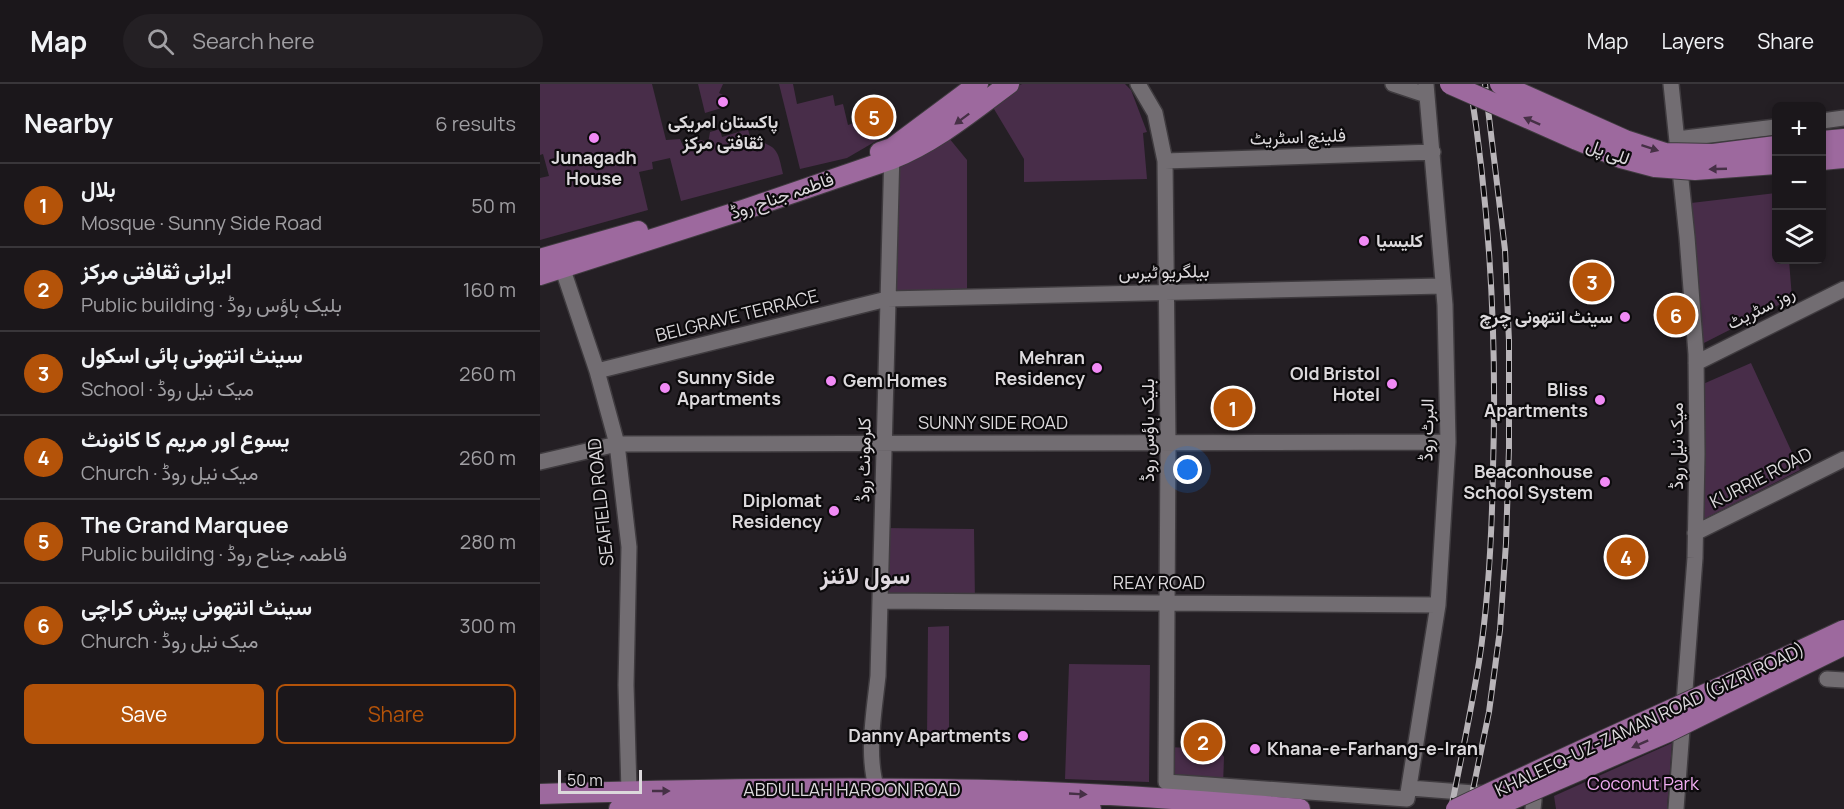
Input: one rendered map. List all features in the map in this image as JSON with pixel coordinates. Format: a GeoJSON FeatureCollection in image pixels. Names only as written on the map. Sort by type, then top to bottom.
{"type":"FeatureCollection","features":[{"type":"Feature","properties":{"kind":"main road","name":"فاطمہ جناح روڈ"},"geometry":{"type":"LineString","coordinates":[[892,154],[978,84]]}},
{"type":"Feature","properties":{"kind":"main road","name":"فاطمہ جناح روڈ"},"geometry":{"type":"LineString","coordinates":[[540,275],[554,260],[892,154],[909,152],[948,129],[1009,84]]}},
{"type":"Feature","properties":{"kind":"main road","name":"للی پل"},"geometry":{"type":"LineString","coordinates":[[1450,84],[1621,158],[1655,167],[1695,170],[1772,165]]}},
{"type":"Feature","properties":{"kind":"main road","name":"للی پل"},"geometry":{"type":"LineString","coordinates":[[1500,84],[1625,140],[1665,153],[1713,154],[1772,147]]}},
{"type":"Feature","properties":{"kind":"main road"},"geometry":{"type":"LineString","coordinates":[[1826,141],[1844,139]]}},
{"type":"Feature","properties":{"kind":"main road"},"geometry":{"type":"LineString","coordinates":[[1826,160],[1844,158]]}},
{"type":"Feature","properties":{"kind":"main road","name":"KHALEEQ-UZ-ZAMAN ROAD (GIZRI ROAD)"},"geometry":{"type":"LineString","coordinates":[[1456,809],[1562,758],[1737,681],[1844,630]]}},
{"type":"Feature","properties":{"kind":"main road","name":"KHALEEQ-UZ-ZAMAN ROAD (GIZRI ROAD)"},"geometry":{"type":"LineString","coordinates":[[1490,809],[1668,732],[1844,645]]}},
{"type":"Feature","properties":{"kind":"main road","name":"ABDULLAH HAROON ROAD"},"geometry":{"type":"LineString","coordinates":[[618,809],[1020,791],[1165,790],[1300,809]]}},
{"type":"Feature","properties":{"kind":"main road","name":"ABDULLAH HAROON ROAD"},"geometry":{"type":"LineString","coordinates":[[540,794],[629,791],[871,798],[1091,809]]}},
{"type":"Feature","properties":{"kind":"street","name":"بلیک ہاؤس روڈ"},"geometry":{"type":"LineString","coordinates":[[1138,84],[1155,113],[1165,161],[1168,443],[1165,790]]}},
{"type":"Feature","properties":{"kind":"street","name":"البرٹ روڈ"},"geometry":{"type":"LineString","coordinates":[[1393,84],[1426,89],[1444,305],[1448,442],[1438,605],[1408,793]]}},
{"type":"Feature","properties":{"kind":"street","name":"میک نیل روڈ"},"geometry":{"type":"LineString","coordinates":[[1671,84],[1687,237],[1696,363],[1697,454],[1695,533],[1676,809]]}},
{"type":"Feature","properties":{"kind":"street"},"geometry":{"type":"LineString","coordinates":[[1826,120],[1844,118]]}},
{"type":"Feature","properties":{"kind":"street"},"geometry":{"type":"LineString","coordinates":[[1677,139],[1772,127]]}},
{"type":"Feature","properties":{"kind":"street","name":"فلینچ اسٹریٹ"},"geometry":{"type":"LineString","coordinates":[[1165,161],[1433,152]]}},
{"type":"Feature","properties":{"kind":"street","name":"کلرمونٹ روڈ"},"geometry":{"type":"LineString","coordinates":[[871,798],[880,601],[892,154]]}},
{"type":"Feature","properties":{"kind":"street","name":"SEAFIELD ROAD"},"geometry":{"type":"LineString","coordinates":[[554,260],[597,371],[617,444],[630,547],[626,685],[629,791]]}},
{"type":"Feature","properties":{"kind":"street","name":"بیلگریو ٹیرس"},"geometry":{"type":"LineString","coordinates":[[887,299],[1442,286]]}},
{"type":"Feature","properties":{"kind":"street","name":"روز سٹریٹ"},"geometry":{"type":"LineString","coordinates":[[1696,363],[1844,289]]}},
{"type":"Feature","properties":{"kind":"street","name":"BELGRAVE TERRACE"},"geometry":{"type":"LineString","coordinates":[[597,371],[887,299]]}},
{"type":"Feature","properties":{"kind":"street","name":"SUNNY SIDE ROAD"},"geometry":{"type":"LineString","coordinates":[[540,462],[617,444],[1448,442]]}},
{"type":"Feature","properties":{"kind":"street","name":"KURRIE ROAD"},"geometry":{"type":"LineString","coordinates":[[1695,533],[1844,459]]}},
{"type":"Feature","properties":{"kind":"street","name":"REAY ROAD"},"geometry":{"type":"LineString","coordinates":[[880,601],[1438,605]]}},
{"type":"Feature","properties":{"kind":"street"},"geometry":{"type":"LineString","coordinates":[[1827,679],[1844,680]]}},
{"type":"Feature","properties":{"kind":"street"},"geometry":{"type":"LineString","coordinates":[[1165,790],[1531,797],[1534,800],[1533,809]]}},
{"type":"Feature","properties":{"kind":"green space"},"geometry":{"type":"Polygon","coordinates":[[[540,84],[652,84],[666,140],[680,139],[683,146],[701,140],[708,143],[710,132],[720,129],[722,137],[748,129],[750,137],[765,143],[777,152],[783,174],[681,201],[670,158],[652,162],[653,169],[639,172],[648,210],[540,240],[540,178],[549,176],[543,154],[540,155],[540,84]]]}},
{"type":"Feature","properties":{"kind":"green space"},"geometry":{"type":"Polygon","coordinates":[[[698,84],[723,84],[719,93],[729,98],[725,107],[705,113],[698,84]]]}},
{"type":"Feature","properties":{"kind":"green space"},"geometry":{"type":"Polygon","coordinates":[[[779,84],[793,84],[797,104],[833,95],[835,106],[843,104],[848,125],[866,119],[867,123],[882,119],[883,137],[847,158],[800,169],[779,84]]]}},
{"type":"Feature","properties":{"kind":"green space"},"geometry":{"type":"Polygon","coordinates":[[[1022,84],[1125,84],[1131,90],[1147,132],[1143,133],[1147,179],[1024,182],[1024,159],[988,99],[1022,84]]]}},
{"type":"Feature","properties":{"kind":"green space"},"geometry":{"type":"Polygon","coordinates":[[[944,132],[967,160],[967,296],[888,297],[892,159],[944,132]]]}},
{"type":"Feature","properties":{"kind":"green space"},"geometry":{"type":"Polygon","coordinates":[[[1772,193],[1772,264],[1789,264],[1792,298],[1702,344],[1691,203],[1772,193]]]}},
{"type":"Feature","properties":{"kind":"green space"},"geometry":{"type":"Polygon","coordinates":[[[1751,363],[1800,470],[1702,520],[1703,384],[1751,363]]]}},
{"type":"Feature","properties":{"kind":"green space"},"geometry":{"type":"Polygon","coordinates":[[[882,528],[974,529],[975,602],[880,601],[882,528]]]}},
{"type":"Feature","properties":{"kind":"green space"},"geometry":{"type":"Polygon","coordinates":[[[949,626],[949,738],[927,739],[928,627],[949,626]]]}},
{"type":"Feature","properties":{"kind":"green space"},"geometry":{"type":"Polygon","coordinates":[[[1069,664],[1150,665],[1149,782],[1065,779],[1069,664]]]}},
{"type":"Feature","properties":{"kind":"green space","name":"Coconut Park"},"geometry":{"type":"Polygon","coordinates":[[[1672,743],[1667,809],[1556,809],[1554,796],[1672,743]]]}},
{"type":"Feature","properties":{"kind":"green space"},"geometry":{"type":"Polygon","coordinates":[[[1166,747],[1219,749],[1224,757],[1223,786],[1166,782],[1166,747]]]}},
{"type":"Feature","properties":{"kind":"railway"},"geometry":{"type":"LineString","coordinates":[[1451,809],[1473,699],[1482,638],[1493,492],[1494,372],[1491,276],[1483,180],[1470,84]]}},
{"type":"Feature","properties":{"kind":"railway"},"geometry":{"type":"LineString","coordinates":[[1469,809],[1489,712],[1500,630],[1509,448],[1509,341],[1505,250],[1485,84]]}},
{"type":"Feature","properties":{"kind":"place","name":"پاکستان امریکی ثقافتی مرکز"},"geometry":{"type":"Point","coordinates":[723,102]}},
{"type":"Feature","properties":{"kind":"place","name":"The Grand Marquee"},"geometry":{"type":"Point","coordinates":[874,117]}},
{"type":"Feature","properties":{"kind":"place","name":"Junagadh House"},"geometry":{"type":"Point","coordinates":[594,138]}},
{"type":"Feature","properties":{"kind":"place","name":"کلیسیا"},"geometry":{"type":"Point","coordinates":[1364,241]}},
{"type":"Feature","properties":{"kind":"place","name":"سینٹ انتھونی ہائی اسکول"},"geometry":{"type":"Point","coordinates":[1592,282]}},
{"type":"Feature","properties":{"kind":"place","name":"سینٹ انتھونی پیرش کراچی"},"geometry":{"type":"Point","coordinates":[1676,315]}},
{"type":"Feature","properties":{"kind":"place","name":"سینٹ انتھونی چرچ"},"geometry":{"type":"Point","coordinates":[1625,317]}},
{"type":"Feature","properties":{"kind":"place","name":"Mehran Residency"},"geometry":{"type":"Point","coordinates":[1097,368]}},
{"type":"Feature","properties":{"kind":"place","name":"Gem Homes"},"geometry":{"type":"Point","coordinates":[831,381]}},
{"type":"Feature","properties":{"kind":"place","name":"Old Bristol Hotel"},"geometry":{"type":"Point","coordinates":[1392,384]}},
{"type":"Feature","properties":{"kind":"place","name":"Sunny Side Apartments"},"geometry":{"type":"Point","coordinates":[665,388]}},
{"type":"Feature","properties":{"kind":"place","name":"Bliss Apartments"},"geometry":{"type":"Point","coordinates":[1600,400]}},
{"type":"Feature","properties":{"kind":"place","name":"بلال"},"geometry":{"type":"Point","coordinates":[1233,408]}},
{"type":"Feature","properties":{"kind":"place","name":"Beaconhouse School System"},"geometry":{"type":"Point","coordinates":[1605,482]}},
{"type":"Feature","properties":{"kind":"place","name":"Diplomat Residency"},"geometry":{"type":"Point","coordinates":[834,511]}},
{"type":"Feature","properties":{"kind":"place","name":"یسوع اور مریم کا کانونٹ"},"geometry":{"type":"Point","coordinates":[1626,557]}},
{"type":"Feature","properties":{"kind":"place","name":"Danny Apartments"},"geometry":{"type":"Point","coordinates":[1023,736]}},
{"type":"Feature","properties":{"kind":"place","name":"ایرانی ثقافتی مرکز"},"geometry":{"type":"Point","coordinates":[1203,742]}},
{"type":"Feature","properties":{"kind":"place","name":"Khana-e-Farhang-e-Iran"},"geometry":{"type":"Point","coordinates":[1255,749]}},
{"type":"Feature","properties":{"kind":"district","name":"سول لائنز"},"geometry":{"type":"Point","coordinates":[865,576]}}]}
